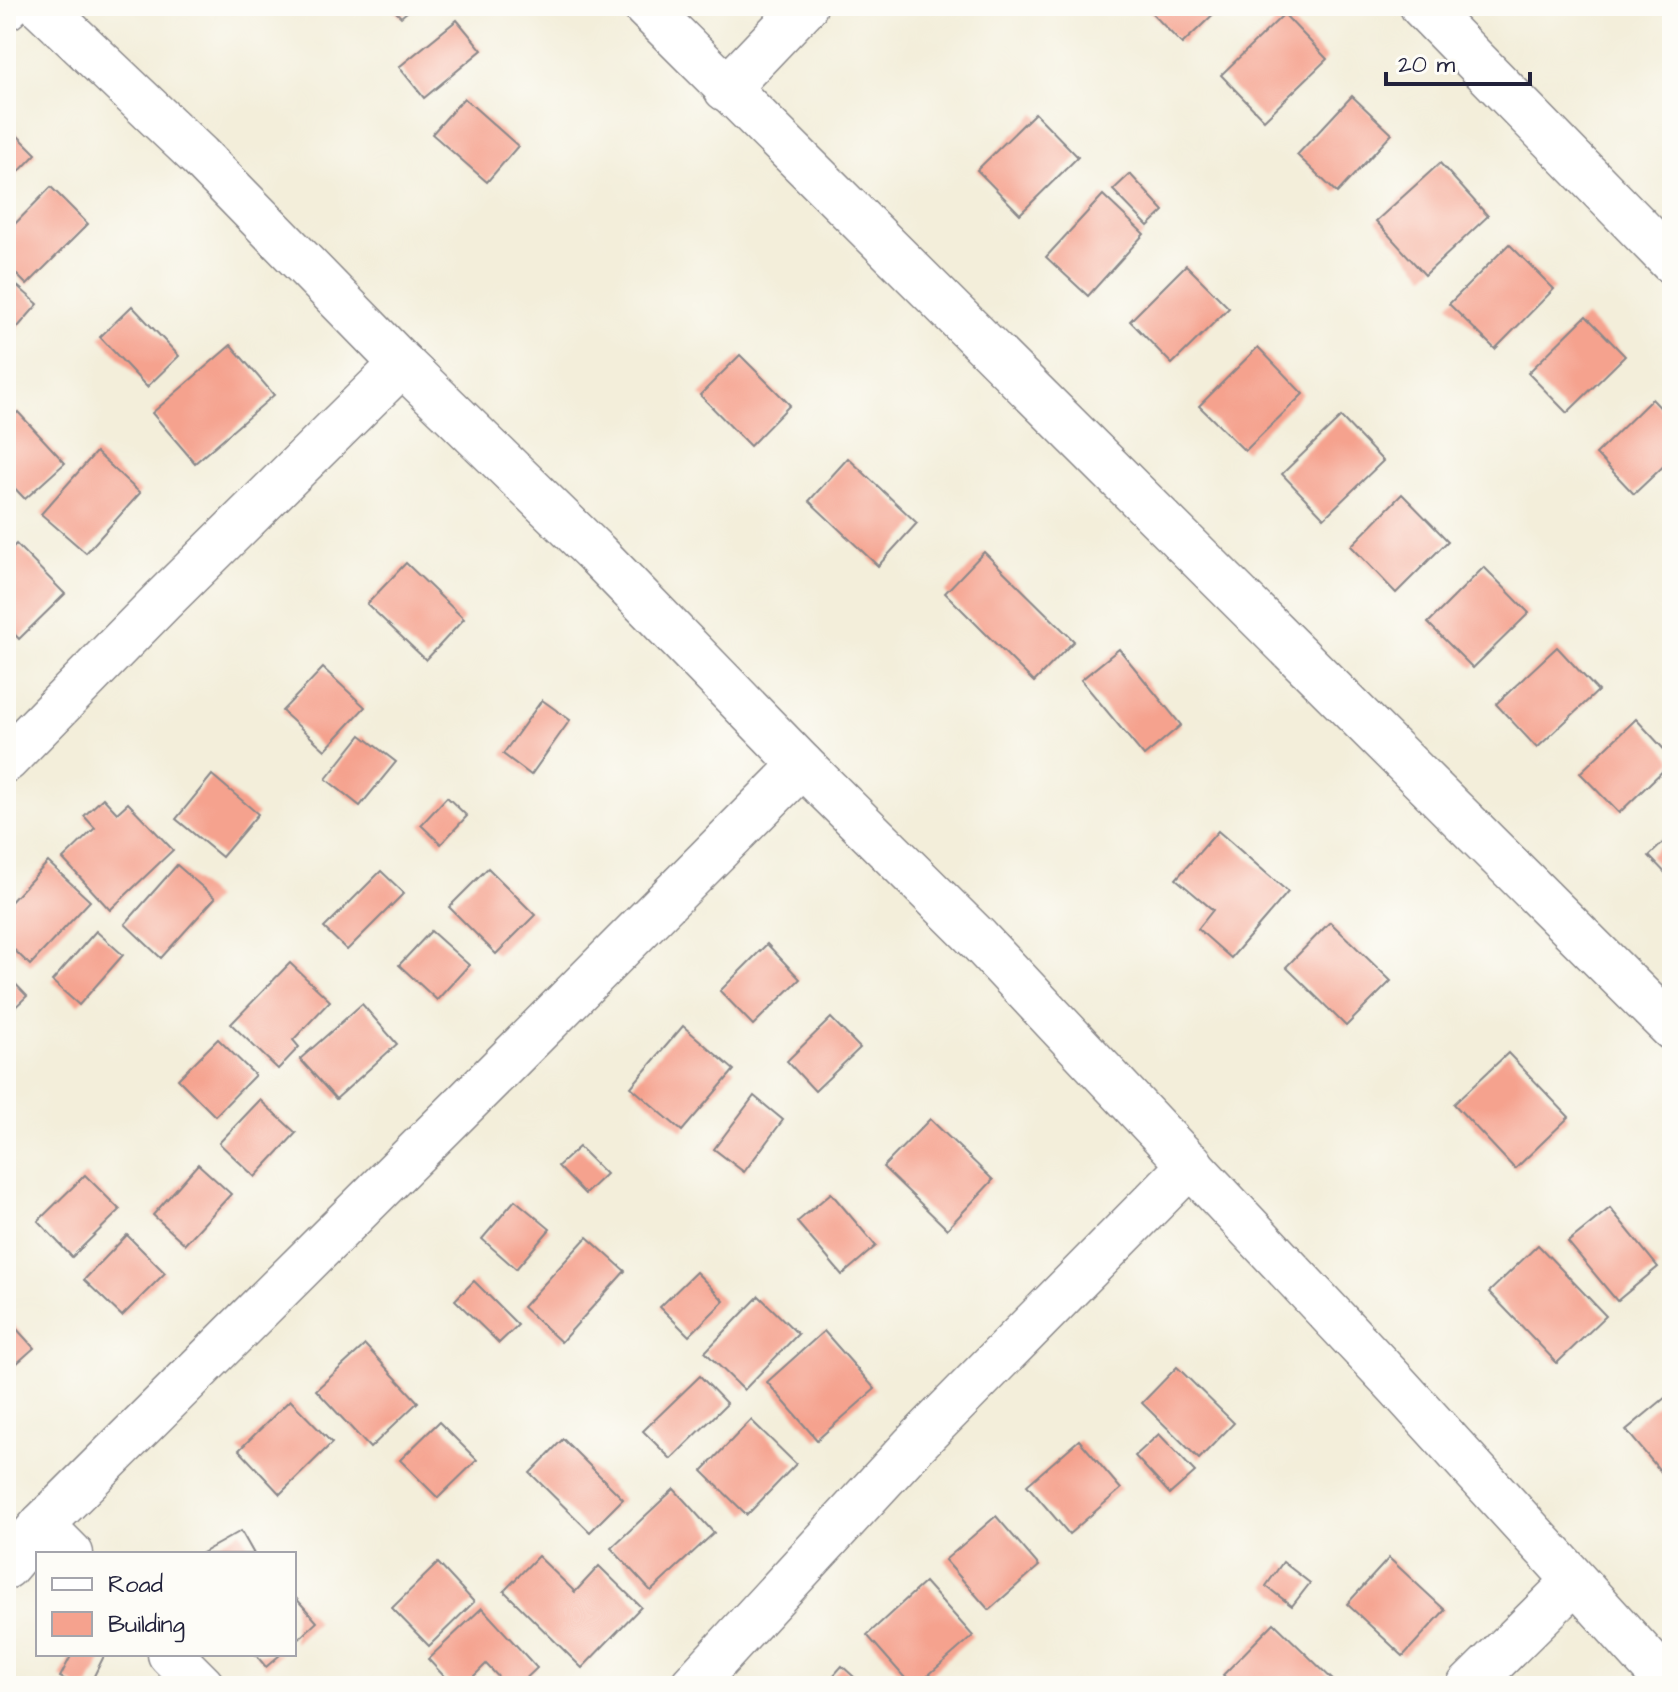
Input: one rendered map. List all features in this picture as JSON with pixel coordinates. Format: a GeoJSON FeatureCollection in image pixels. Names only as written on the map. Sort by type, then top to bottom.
{"type":"FeatureCollection","features":[{"type":"Feature","properties":{"kind":"street"},"geometry":{"type":"LineString","coordinates":[[41,6],[199,156],[402,364],[596,553],[802,765],[978,939],[1396,1384],[1671,1686]]}},
{"type":"Feature","properties":{"kind":"street"},"geometry":{"type":"LineString","coordinates":[[645,6],[1672,1028]]}},
{"type":"Feature","properties":{"kind":"street"},"geometry":{"type":"LineString","coordinates":[[726,89],[805,6]]}},
{"type":"Feature","properties":{"kind":"street"},"geometry":{"type":"LineString","coordinates":[[1422,6],[1672,262]]}},
{"type":"Feature","properties":{"kind":"street"},"geometry":{"type":"LineString","coordinates":[[6,760],[402,364]]}},
{"type":"Feature","properties":{"kind":"street"},"geometry":{"type":"LineString","coordinates":[[6,1567],[56,1539],[521,1049],[802,765]]}},
{"type":"Feature","properties":{"kind":"street"},"geometry":{"type":"LineString","coordinates":[[692,1686],[914,1445],[1191,1164]]}},
{"type":"Feature","properties":{"kind":"street"},"geometry":{"type":"LineString","coordinates":[[1469,1686],[1574,1582]]}},
{"type":"Feature","properties":{"kind":"street"},"geometry":{"type":"LineString","coordinates":[[172,1656],[202,1686]]}},
{"type":"Feature","properties":{"kind":"building"},"geometry":{"type":"Polygon","coordinates":[[[390,6],[414,6],[401,17],[390,6]]]}},
{"type":"Feature","properties":{"kind":"building"},"geometry":{"type":"Polygon","coordinates":[[[1145,6],[1222,6],[1182,44],[1145,6]]]}},
{"type":"Feature","properties":{"kind":"building"},"geometry":{"type":"Polygon","coordinates":[[[1284,14],[1327,59],[1264,120],[1221,75],[1284,14]]]}},
{"type":"Feature","properties":{"kind":"building"},"geometry":{"type":"Polygon","coordinates":[[[457,20],[482,50],[424,98],[399,67],[457,20]]]}},
{"type":"Feature","properties":{"kind":"building"},"geometry":{"type":"Polygon","coordinates":[[[1352,96],[1392,134],[1337,193],[1297,155],[1352,96]]]}},
{"type":"Feature","properties":{"kind":"building"},"geometry":{"type":"Polygon","coordinates":[[[464,98],[518,146],[487,182],[432,134],[464,98]]]}},
{"type":"Feature","properties":{"kind":"building"},"geometry":{"type":"Polygon","coordinates":[[[1035,113],[1078,157],[1020,214],[977,170],[1035,113]]]}},
{"type":"Feature","properties":{"kind":"building"},"geometry":{"type":"Polygon","coordinates":[[[6,124],[36,154],[6,185],[6,124]]]}},
{"type":"Feature","properties":{"kind":"building"},"geometry":{"type":"Polygon","coordinates":[[[1440,163],[1488,216],[1425,275],[1376,221],[1440,163]]]}},
{"type":"Feature","properties":{"kind":"building"},"geometry":{"type":"Polygon","coordinates":[[[1130,174],[1164,211],[1148,226],[1113,190],[1130,174]]]}},
{"type":"Feature","properties":{"kind":"building"},"geometry":{"type":"Polygon","coordinates":[[[51,187],[88,224],[27,285],[6,264],[6,233],[51,187]]]}},
{"type":"Feature","properties":{"kind":"building"},"geometry":{"type":"Polygon","coordinates":[[[1103,195],[1144,234],[1088,296],[1046,257],[1103,195]]]}},
{"type":"Feature","properties":{"kind":"building"},"geometry":{"type":"Polygon","coordinates":[[[1509,244],[1554,289],[1495,349],[1449,304],[1509,244]]]}},
{"type":"Feature","properties":{"kind":"building"},"geometry":{"type":"Polygon","coordinates":[[[1186,265],[1229,308],[1172,364],[1130,321],[1186,265]]]}},
{"type":"Feature","properties":{"kind":"building"},"geometry":{"type":"Polygon","coordinates":[[[6,276],[38,304],[17,328],[6,318],[6,276]]]}},
{"type":"Feature","properties":{"kind":"building"},"geometry":{"type":"Polygon","coordinates":[[[132,306],[179,356],[147,387],[100,337],[132,306]]]}},
{"type":"Feature","properties":{"kind":"building"},"geometry":{"type":"Polygon","coordinates":[[[1586,316],[1625,356],[1567,413],[1528,373],[1586,316]]]}},
{"type":"Feature","properties":{"kind":"building"},"geometry":{"type":"Polygon","coordinates":[[[231,345],[274,395],[195,463],[152,413],[231,345]]]}},
{"type":"Feature","properties":{"kind":"building"},"geometry":{"type":"Polygon","coordinates":[[[1258,347],[1303,394],[1245,451],[1199,406],[1258,347]]]}},
{"type":"Feature","properties":{"kind":"building"},"geometry":{"type":"Polygon","coordinates":[[[740,355],[790,405],[750,446],[700,395],[740,355]]]}},
{"type":"Feature","properties":{"kind":"building"},"geometry":{"type":"Polygon","coordinates":[[[1652,399],[1672,420],[1672,458],[1634,494],[1596,454],[1652,399]]]}},
{"type":"Feature","properties":{"kind":"building"},"geometry":{"type":"Polygon","coordinates":[[[18,412],[65,463],[25,499],[6,479],[6,422],[18,412]]]}},
{"type":"Feature","properties":{"kind":"building"},"geometry":{"type":"Polygon","coordinates":[[[1341,417],[1383,461],[1324,518],[1282,474],[1341,417]]]}},
{"type":"Feature","properties":{"kind":"building"},"geometry":{"type":"Polygon","coordinates":[[[96,452],[140,493],[86,553],[41,514],[96,452]]]}},
{"type":"Feature","properties":{"kind":"building"},"geometry":{"type":"Polygon","coordinates":[[[848,458],[917,523],[878,566],[809,501],[848,458]]]}},
{"type":"Feature","properties":{"kind":"building"},"geometry":{"type":"Polygon","coordinates":[[[1402,494],[1448,541],[1396,593],[1351,546],[1402,494]]]}},
{"type":"Feature","properties":{"kind":"building"},"geometry":{"type":"Polygon","coordinates":[[[16,544],[65,594],[19,639],[6,625],[6,554],[16,544]]]}},
{"type":"Feature","properties":{"kind":"building"},"geometry":{"type":"Polygon","coordinates":[[[984,552],[1074,641],[1034,682],[945,593],[984,552]]]}},
{"type":"Feature","properties":{"kind":"building"},"geometry":{"type":"Polygon","coordinates":[[[406,563],[464,619],[426,660],[367,604],[406,563]]]}},
{"type":"Feature","properties":{"kind":"building"},"geometry":{"type":"Polygon","coordinates":[[[1484,567],[1529,613],[1473,668],[1428,623],[1484,567]]]}},
{"type":"Feature","properties":{"kind":"building"},"geometry":{"type":"Polygon","coordinates":[[[1557,647],[1598,691],[1537,748],[1496,704],[1557,647]]]}},
{"type":"Feature","properties":{"kind":"building"},"geometry":{"type":"Polygon","coordinates":[[[1119,649],[1181,725],[1144,756],[1081,680],[1119,649]]]}},
{"type":"Feature","properties":{"kind":"building"},"geometry":{"type":"Polygon","coordinates":[[[323,668],[365,707],[325,750],[282,711],[323,668]]]}},
{"type":"Feature","properties":{"kind":"building"},"geometry":{"type":"Polygon","coordinates":[[[542,700],[570,720],[531,775],[503,754],[542,700]]]}},
{"type":"Feature","properties":{"kind":"building"},"geometry":{"type":"Polygon","coordinates":[[[1636,719],[1672,758],[1672,762],[1619,813],[1580,773],[1636,719]]]}},
{"type":"Feature","properties":{"kind":"building"},"geometry":{"type":"Polygon","coordinates":[[[361,735],[396,762],[360,806],[326,779],[361,735]]]}},
{"type":"Feature","properties":{"kind":"building"},"geometry":{"type":"Polygon","coordinates":[[[212,775],[258,814],[222,857],[176,819],[212,775]]]}},
{"type":"Feature","properties":{"kind":"building"},"geometry":{"type":"Polygon","coordinates":[[[447,797],[467,816],[441,844],[421,825],[447,797]]]}},
{"type":"Feature","properties":{"kind":"building"},"geometry":{"type":"Polygon","coordinates":[[[103,798],[117,813],[128,803],[173,850],[110,910],[63,859],[95,828],[84,816],[103,798]]]}},
{"type":"Feature","properties":{"kind":"building"},"geometry":{"type":"Polygon","coordinates":[[[1218,831],[1288,892],[1231,958],[1198,929],[1213,910],[1176,879],[1218,831]]]}},
{"type":"Feature","properties":{"kind":"building"},"geometry":{"type":"Polygon","coordinates":[[[1672,834],[1672,880],[1649,856],[1672,834]]]}},
{"type":"Feature","properties":{"kind":"building"},"geometry":{"type":"Polygon","coordinates":[[[48,862],[90,901],[30,965],[6,942],[6,907],[48,862]]]}},
{"type":"Feature","properties":{"kind":"building"},"geometry":{"type":"Polygon","coordinates":[[[177,865],[215,898],[161,958],[125,924],[177,865]]]}},
{"type":"Feature","properties":{"kind":"building"},"geometry":{"type":"Polygon","coordinates":[[[488,868],[535,915],[496,954],[449,907],[488,868]]]}},
{"type":"Feature","properties":{"kind":"building"},"geometry":{"type":"Polygon","coordinates":[[[381,871],[404,893],[347,950],[324,928],[381,871]]]}},
{"type":"Feature","properties":{"kind":"building"},"geometry":{"type":"Polygon","coordinates":[[[1330,922],[1391,981],[1346,1026],[1286,967],[1330,922]]]}},
{"type":"Feature","properties":{"kind":"building"},"geometry":{"type":"Polygon","coordinates":[[[96,931],[123,955],[79,1005],[52,981],[96,931]]]}},
{"type":"Feature","properties":{"kind":"building"},"geometry":{"type":"Polygon","coordinates":[[[431,931],[469,965],[437,1000],[399,965],[431,931]]]}},
{"type":"Feature","properties":{"kind":"building"},"geometry":{"type":"Polygon","coordinates":[[[767,944],[800,979],[753,1025],[720,991],[767,944]]]}},
{"type":"Feature","properties":{"kind":"building"},"geometry":{"type":"Polygon","coordinates":[[[290,963],[330,1001],[293,1040],[299,1047],[278,1069],[231,1024],[290,963]]]}},
{"type":"Feature","properties":{"kind":"building"},"geometry":{"type":"Polygon","coordinates":[[[6,974],[27,996],[6,1016],[6,974]]]}},
{"type":"Feature","properties":{"kind":"building"},"geometry":{"type":"Polygon","coordinates":[[[362,1004],[397,1044],[336,1099],[300,1059],[362,1004]]]}},
{"type":"Feature","properties":{"kind":"building"},"geometry":{"type":"Polygon","coordinates":[[[831,1018],[860,1048],[815,1091],[787,1061],[831,1018]]]}},
{"type":"Feature","properties":{"kind":"building"},"geometry":{"type":"Polygon","coordinates":[[[683,1026],[734,1070],[682,1131],[631,1087],[683,1026]]]}},
{"type":"Feature","properties":{"kind":"building"},"geometry":{"type":"Polygon","coordinates":[[[218,1039],[255,1075],[215,1116],[178,1079],[218,1039]]]}},
{"type":"Feature","properties":{"kind":"building"},"geometry":{"type":"Polygon","coordinates":[[[1508,1053],[1569,1117],[1515,1169],[1454,1104],[1508,1053]]]}},
{"type":"Feature","properties":{"kind":"building"},"geometry":{"type":"Polygon","coordinates":[[[754,1096],[783,1120],[744,1172],[714,1149],[754,1096]]]}},
{"type":"Feature","properties":{"kind":"building"},"geometry":{"type":"Polygon","coordinates":[[[260,1100],[296,1133],[255,1177],[219,1143],[260,1100]]]}},
{"type":"Feature","properties":{"kind":"building"},"geometry":{"type":"Polygon","coordinates":[[[930,1119],[993,1180],[947,1229],[883,1167],[930,1119]]]}},
{"type":"Feature","properties":{"kind":"building"},"geometry":{"type":"Polygon","coordinates":[[[579,1147],[606,1174],[585,1194],[558,1166],[579,1147]]]}},
{"type":"Feature","properties":{"kind":"building"},"geometry":{"type":"Polygon","coordinates":[[[198,1164],[231,1194],[185,1244],[153,1215],[198,1164]]]}},
{"type":"Feature","properties":{"kind":"building"},"geometry":{"type":"Polygon","coordinates":[[[85,1175],[120,1210],[72,1257],[38,1221],[85,1175]]]}},
{"type":"Feature","properties":{"kind":"building"},"geometry":{"type":"Polygon","coordinates":[[[831,1193],[876,1246],[842,1275],[797,1222],[831,1193]]]}},
{"type":"Feature","properties":{"kind":"building"},"geometry":{"type":"Polygon","coordinates":[[[515,1200],[550,1229],[516,1269],[482,1239],[515,1200]]]}},
{"type":"Feature","properties":{"kind":"building"},"geometry":{"type":"Polygon","coordinates":[[[1610,1208],[1658,1267],[1617,1301],[1568,1242],[1610,1208]]]}},
{"type":"Feature","properties":{"kind":"building"},"geometry":{"type":"Polygon","coordinates":[[[127,1235],[165,1273],[122,1316],[84,1280],[127,1235]]]}},
{"type":"Feature","properties":{"kind":"building"},"geometry":{"type":"Polygon","coordinates":[[[587,1237],[625,1271],[561,1342],[523,1307],[587,1237]]]}},
{"type":"Feature","properties":{"kind":"building"},"geometry":{"type":"Polygon","coordinates":[[[1538,1245],[1606,1316],[1557,1363],[1489,1292],[1538,1245]]]}},
{"type":"Feature","properties":{"kind":"building"},"geometry":{"type":"Polygon","coordinates":[[[696,1272],[724,1301],[689,1336],[660,1307],[696,1272]]]}},
{"type":"Feature","properties":{"kind":"building"},"geometry":{"type":"Polygon","coordinates":[[[474,1281],[518,1325],[499,1343],[455,1300],[474,1281]]]}},
{"type":"Feature","properties":{"kind":"building"},"geometry":{"type":"Polygon","coordinates":[[[759,1296],[798,1334],[744,1390],[705,1352],[759,1296]]]}},
{"type":"Feature","properties":{"kind":"building"},"geometry":{"type":"Polygon","coordinates":[[[6,1317],[34,1348],[6,1373],[6,1317]]]}},
{"type":"Feature","properties":{"kind":"building"},"geometry":{"type":"Polygon","coordinates":[[[824,1331],[875,1389],[817,1440],[767,1382],[824,1331]]]}},
{"type":"Feature","properties":{"kind":"building"},"geometry":{"type":"Polygon","coordinates":[[[365,1345],[418,1402],[370,1448],[316,1390],[365,1345]]]}},
{"type":"Feature","properties":{"kind":"building"},"geometry":{"type":"Polygon","coordinates":[[[1177,1367],[1234,1423],[1199,1459],[1142,1403],[1177,1367]]]}},
{"type":"Feature","properties":{"kind":"building"},"geometry":{"type":"Polygon","coordinates":[[[700,1376],[727,1404],[671,1459],[643,1431],[700,1376]]]}},
{"type":"Feature","properties":{"kind":"building"},"geometry":{"type":"Polygon","coordinates":[[[1672,1392],[1672,1485],[1626,1430],[1672,1392]]]}},
{"type":"Feature","properties":{"kind":"building"},"geometry":{"type":"Polygon","coordinates":[[[290,1400],[332,1443],[280,1494],[239,1450],[290,1400]]]}},
{"type":"Feature","properties":{"kind":"building"},"geometry":{"type":"Polygon","coordinates":[[[751,1420],[796,1464],[747,1515],[702,1471],[751,1420]]]}},
{"type":"Feature","properties":{"kind":"building"},"geometry":{"type":"Polygon","coordinates":[[[439,1422],[477,1460],[438,1498],[400,1460],[439,1422]]]}},
{"type":"Feature","properties":{"kind":"building"},"geometry":{"type":"Polygon","coordinates":[[[1159,1434],[1195,1472],[1170,1494],[1135,1456],[1159,1434]]]}},
{"type":"Feature","properties":{"kind":"building"},"geometry":{"type":"Polygon","coordinates":[[[563,1439],[623,1499],[590,1532],[530,1473],[563,1439]]]}},
{"type":"Feature","properties":{"kind":"building"},"geometry":{"type":"Polygon","coordinates":[[[1079,1440],[1121,1489],[1069,1534],[1027,1485],[1079,1440]]]}},
{"type":"Feature","properties":{"kind":"building"},"geometry":{"type":"Polygon","coordinates":[[[674,1489],[714,1533],[651,1591],[611,1548],[674,1489]]]}},
{"type":"Feature","properties":{"kind":"building"},"geometry":{"type":"Polygon","coordinates":[[[996,1516],[1039,1566],[989,1610],[945,1560],[996,1516]]]}},
{"type":"Feature","properties":{"kind":"building"},"geometry":{"type":"Polygon","coordinates":[[[241,1531],[253,1552],[204,1552],[241,1531]]]}},
{"type":"Feature","properties":{"kind":"building"},"geometry":{"type":"Polygon","coordinates":[[[538,1556],[575,1592],[599,1566],[641,1607],[582,1668],[504,1591],[538,1556]]]}},
{"type":"Feature","properties":{"kind":"building"},"geometry":{"type":"Polygon","coordinates":[[[1389,1558],[1445,1610],[1403,1656],[1347,1604],[1389,1558]]]}},
{"type":"Feature","properties":{"kind":"building"},"geometry":{"type":"Polygon","coordinates":[[[1283,1562],[1310,1583],[1292,1606],[1266,1586],[1283,1562]]]}},
{"type":"Feature","properties":{"kind":"building"},"geometry":{"type":"Polygon","coordinates":[[[438,1563],[474,1602],[429,1646],[392,1608],[438,1563]]]}},
{"type":"Feature","properties":{"kind":"building"},"geometry":{"type":"Polygon","coordinates":[[[925,1582],[973,1636],[916,1686],[912,1686],[867,1635],[925,1582]]]}},
{"type":"Feature","properties":{"kind":"building"},"geometry":{"type":"Polygon","coordinates":[[[296,1598],[317,1622],[296,1641],[296,1598]]]}},
{"type":"Feature","properties":{"kind":"building"},"geometry":{"type":"Polygon","coordinates":[[[482,1608],[537,1668],[518,1686],[507,1686],[486,1664],[464,1686],[453,1686],[428,1659],[482,1608]]]}},
{"type":"Feature","properties":{"kind":"building"},"geometry":{"type":"Polygon","coordinates":[[[1274,1623],[1339,1686],[1235,1686],[1223,1675],[1274,1623]]]}},
{"type":"Feature","properties":{"kind":"building"},"geometry":{"type":"Polygon","coordinates":[[[71,1656],[104,1656],[89,1686],[78,1686],[60,1677],[71,1656]]]}},
{"type":"Feature","properties":{"kind":"building"},"geometry":{"type":"Polygon","coordinates":[[[257,1656],[279,1656],[266,1667],[257,1656]]]}},
{"type":"Feature","properties":{"kind":"building"},"geometry":{"type":"Polygon","coordinates":[[[842,1666],[864,1686],[824,1686],[842,1666]]]}}]}
